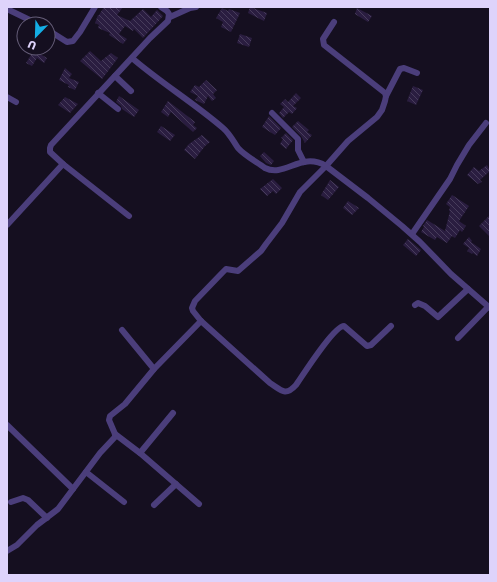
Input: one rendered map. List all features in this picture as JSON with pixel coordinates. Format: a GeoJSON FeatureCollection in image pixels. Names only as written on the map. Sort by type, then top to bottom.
{"type":"FeatureCollection","features":[{"type":"Feature","properties":{"kind":"street"},"geometry":{"type":"LineString","coordinates":[[56,35],[67,42],[73,42],[95,7]]}},
{"type":"Feature","properties":{"kind":"street"},"geometry":{"type":"LineString","coordinates":[[161,7],[167,11],[170,18]]}},
{"type":"Feature","properties":{"kind":"street"},"geometry":{"type":"LineString","coordinates":[[129,216],[63,164],[50,152],[50,148],[51,145],[98,93],[170,18],[190,8],[196,7]]}},
{"type":"Feature","properties":{"kind":"street"},"geometry":{"type":"LineString","coordinates":[[7,9],[21,16]]}},
{"type":"Feature","properties":{"kind":"street"},"geometry":{"type":"LineString","coordinates":[[334,22],[324,39],[324,45],[380,88],[386,96]]}},
{"type":"Feature","properties":{"kind":"street"},"geometry":{"type":"LineString","coordinates":[[132,58],[223,128],[239,149],[265,168],[276,171],[304,162],[315,161],[326,166],[412,234],[442,266],[489,308],[458,338]]}},
{"type":"Feature","properties":{"kind":"street"},"geometry":{"type":"LineString","coordinates":[[392,326],[371,345],[367,346],[344,326],[340,327],[332,335],[296,385],[291,391],[286,393],[270,383],[201,321],[193,311],[193,305],[195,301],[226,269],[238,271],[261,251],[282,223],[300,192],[348,141],[378,117],[384,106],[386,96],[400,69],[404,68],[417,73]]}},
{"type":"Feature","properties":{"kind":"street"},"geometry":{"type":"LineString","coordinates":[[115,76],[131,91]]}},
{"type":"Feature","properties":{"kind":"street"},"geometry":{"type":"LineString","coordinates":[[98,93],[118,108]]}},
{"type":"Feature","properties":{"kind":"street"},"geometry":{"type":"LineString","coordinates":[[7,97],[16,102]]}},
{"type":"Feature","properties":{"kind":"street"},"geometry":{"type":"LineString","coordinates":[[272,114],[298,139],[298,150],[304,162]]}},
{"type":"Feature","properties":{"kind":"street"},"geometry":{"type":"LineString","coordinates":[[412,234],[450,179],[469,145],[486,124]]}},
{"type":"Feature","properties":{"kind":"street"},"geometry":{"type":"LineString","coordinates":[[7,225],[63,164]]}},
{"type":"Feature","properties":{"kind":"street"},"geometry":{"type":"LineString","coordinates":[[415,305],[418,303],[425,306],[438,317],[468,289]]}},
{"type":"Feature","properties":{"kind":"street"},"geometry":{"type":"LineString","coordinates":[[198,504],[140,452],[115,434],[109,420],[110,416],[125,404],[154,369],[201,321]]}},
{"type":"Feature","properties":{"kind":"street"},"geometry":{"type":"LineString","coordinates":[[122,330],[154,369]]}},
{"type":"Feature","properties":{"kind":"street"},"geometry":{"type":"LineString","coordinates":[[140,452],[173,413]]}},
{"type":"Feature","properties":{"kind":"street"},"geometry":{"type":"LineString","coordinates":[[7,425],[73,489]]}},
{"type":"Feature","properties":{"kind":"street"},"geometry":{"type":"LineString","coordinates":[[7,551],[58,509],[100,454],[112,441],[115,434]]}},
{"type":"Feature","properties":{"kind":"street"},"geometry":{"type":"LineString","coordinates":[[86,472],[124,502]]}},
{"type":"Feature","properties":{"kind":"street"},"geometry":{"type":"LineString","coordinates":[[154,505],[176,484]]}},
{"type":"Feature","properties":{"kind":"street"},"geometry":{"type":"LineString","coordinates":[[11,502],[24,498],[47,518]]}},
{"type":"Feature","properties":{"kind":"building"},"geometry":{"type":"Polygon","coordinates":[[[104,7],[123,7],[117,15],[130,21],[143,9],[151,17],[157,10],[163,16],[143,38],[134,29],[133,31],[125,26],[119,34],[127,39],[123,44],[109,35],[110,33],[98,28],[99,25],[95,23],[98,15],[104,7]]]}},
{"type":"Feature","properties":{"kind":"building"},"geometry":{"type":"Polygon","coordinates":[[[250,7],[267,13],[264,21],[248,13],[250,7]]]}},
{"type":"Feature","properties":{"kind":"building"},"geometry":{"type":"Polygon","coordinates":[[[222,8],[228,11],[229,9],[240,13],[231,32],[221,27],[223,22],[216,18],[222,8]]]}},
{"type":"Feature","properties":{"kind":"building"},"geometry":{"type":"Polygon","coordinates":[[[357,8],[372,16],[368,22],[355,14],[357,8]]]}},
{"type":"Feature","properties":{"kind":"building"},"geometry":{"type":"Polygon","coordinates":[[[240,34],[252,38],[249,47],[237,43],[240,34]]]}},
{"type":"Feature","properties":{"kind":"building"},"geometry":{"type":"Polygon","coordinates":[[[90,51],[101,61],[111,53],[118,58],[102,79],[80,61],[90,51]]]}},
{"type":"Feature","properties":{"kind":"building"},"geometry":{"type":"Polygon","coordinates":[[[30,56],[44,56],[47,58],[44,63],[37,58],[32,66],[26,63],[30,56]]]}},
{"type":"Feature","properties":{"kind":"building"},"geometry":{"type":"Polygon","coordinates":[[[65,68],[72,74],[69,78],[79,82],[75,90],[59,80],[65,68]]]}},
{"type":"Feature","properties":{"kind":"building"},"geometry":{"type":"Polygon","coordinates":[[[206,80],[217,90],[213,94],[216,98],[212,101],[208,96],[204,104],[195,100],[198,96],[190,92],[195,85],[199,87],[206,80]]]}},
{"type":"Feature","properties":{"kind":"building"},"geometry":{"type":"Polygon","coordinates":[[[413,86],[423,90],[416,105],[407,101],[413,86]]]}},
{"type":"Feature","properties":{"kind":"building"},"geometry":{"type":"Polygon","coordinates":[[[296,93],[301,98],[293,106],[297,108],[292,114],[289,112],[283,118],[279,113],[284,107],[280,104],[285,99],[288,102],[296,93]]]}},
{"type":"Feature","properties":{"kind":"building"},"geometry":{"type":"Polygon","coordinates":[[[119,96],[139,110],[134,117],[122,109],[116,102],[119,96]]]}},
{"type":"Feature","properties":{"kind":"building"},"geometry":{"type":"Polygon","coordinates":[[[65,97],[78,104],[70,113],[58,105],[65,97]]]}},
{"type":"Feature","properties":{"kind":"building"},"geometry":{"type":"Polygon","coordinates":[[[168,101],[195,122],[193,125],[197,128],[193,132],[171,112],[168,117],[161,112],[168,101]]]}},
{"type":"Feature","properties":{"kind":"building"},"geometry":{"type":"Polygon","coordinates":[[[269,116],[281,128],[275,135],[262,127],[269,116]]]}},
{"type":"Feature","properties":{"kind":"building"},"geometry":{"type":"Polygon","coordinates":[[[298,121],[309,130],[307,132],[312,135],[305,143],[301,136],[292,127],[298,121]]]}},
{"type":"Feature","properties":{"kind":"building"},"geometry":{"type":"Polygon","coordinates":[[[161,126],[175,135],[170,141],[157,132],[161,126]]]}},
{"type":"Feature","properties":{"kind":"building"},"geometry":{"type":"Polygon","coordinates":[[[286,133],[293,140],[286,149],[280,144],[283,139],[281,138],[286,133]]]}},
{"type":"Feature","properties":{"kind":"building"},"geometry":{"type":"Polygon","coordinates":[[[202,135],[210,142],[195,159],[184,150],[189,144],[202,135]]]}},
{"type":"Feature","properties":{"kind":"building"},"geometry":{"type":"Polygon","coordinates":[[[264,152],[274,161],[271,165],[266,163],[260,156],[264,152]]]}},
{"type":"Feature","properties":{"kind":"building"},"geometry":{"type":"Polygon","coordinates":[[[487,165],[490,171],[480,180],[482,182],[478,184],[467,175],[474,167],[479,171],[487,165]]]}},
{"type":"Feature","properties":{"kind":"building"},"geometry":{"type":"Polygon","coordinates":[[[273,179],[282,188],[276,194],[273,191],[267,196],[260,189],[273,179]]]}},
{"type":"Feature","properties":{"kind":"building"},"geometry":{"type":"Polygon","coordinates":[[[330,180],[339,187],[328,200],[321,195],[330,180]]]}},
{"type":"Feature","properties":{"kind":"building"},"geometry":{"type":"Polygon","coordinates":[[[452,195],[469,206],[459,221],[466,226],[462,232],[460,230],[455,238],[452,236],[447,243],[437,237],[435,240],[421,232],[427,220],[445,231],[450,211],[450,207],[446,204],[452,195]]]}},
{"type":"Feature","properties":{"kind":"building"},"geometry":{"type":"Polygon","coordinates":[[[348,201],[359,208],[352,215],[343,208],[348,201]]]}},
{"type":"Feature","properties":{"kind":"building"},"geometry":{"type":"Polygon","coordinates":[[[490,215],[490,237],[479,226],[490,215]]]}},
{"type":"Feature","properties":{"kind":"building"},"geometry":{"type":"Polygon","coordinates":[[[469,237],[472,241],[471,242],[481,249],[477,256],[467,251],[469,248],[463,244],[469,237]]]}},
{"type":"Feature","properties":{"kind":"building"},"geometry":{"type":"Polygon","coordinates":[[[408,239],[421,250],[416,256],[403,245],[408,239]]]}}]}
